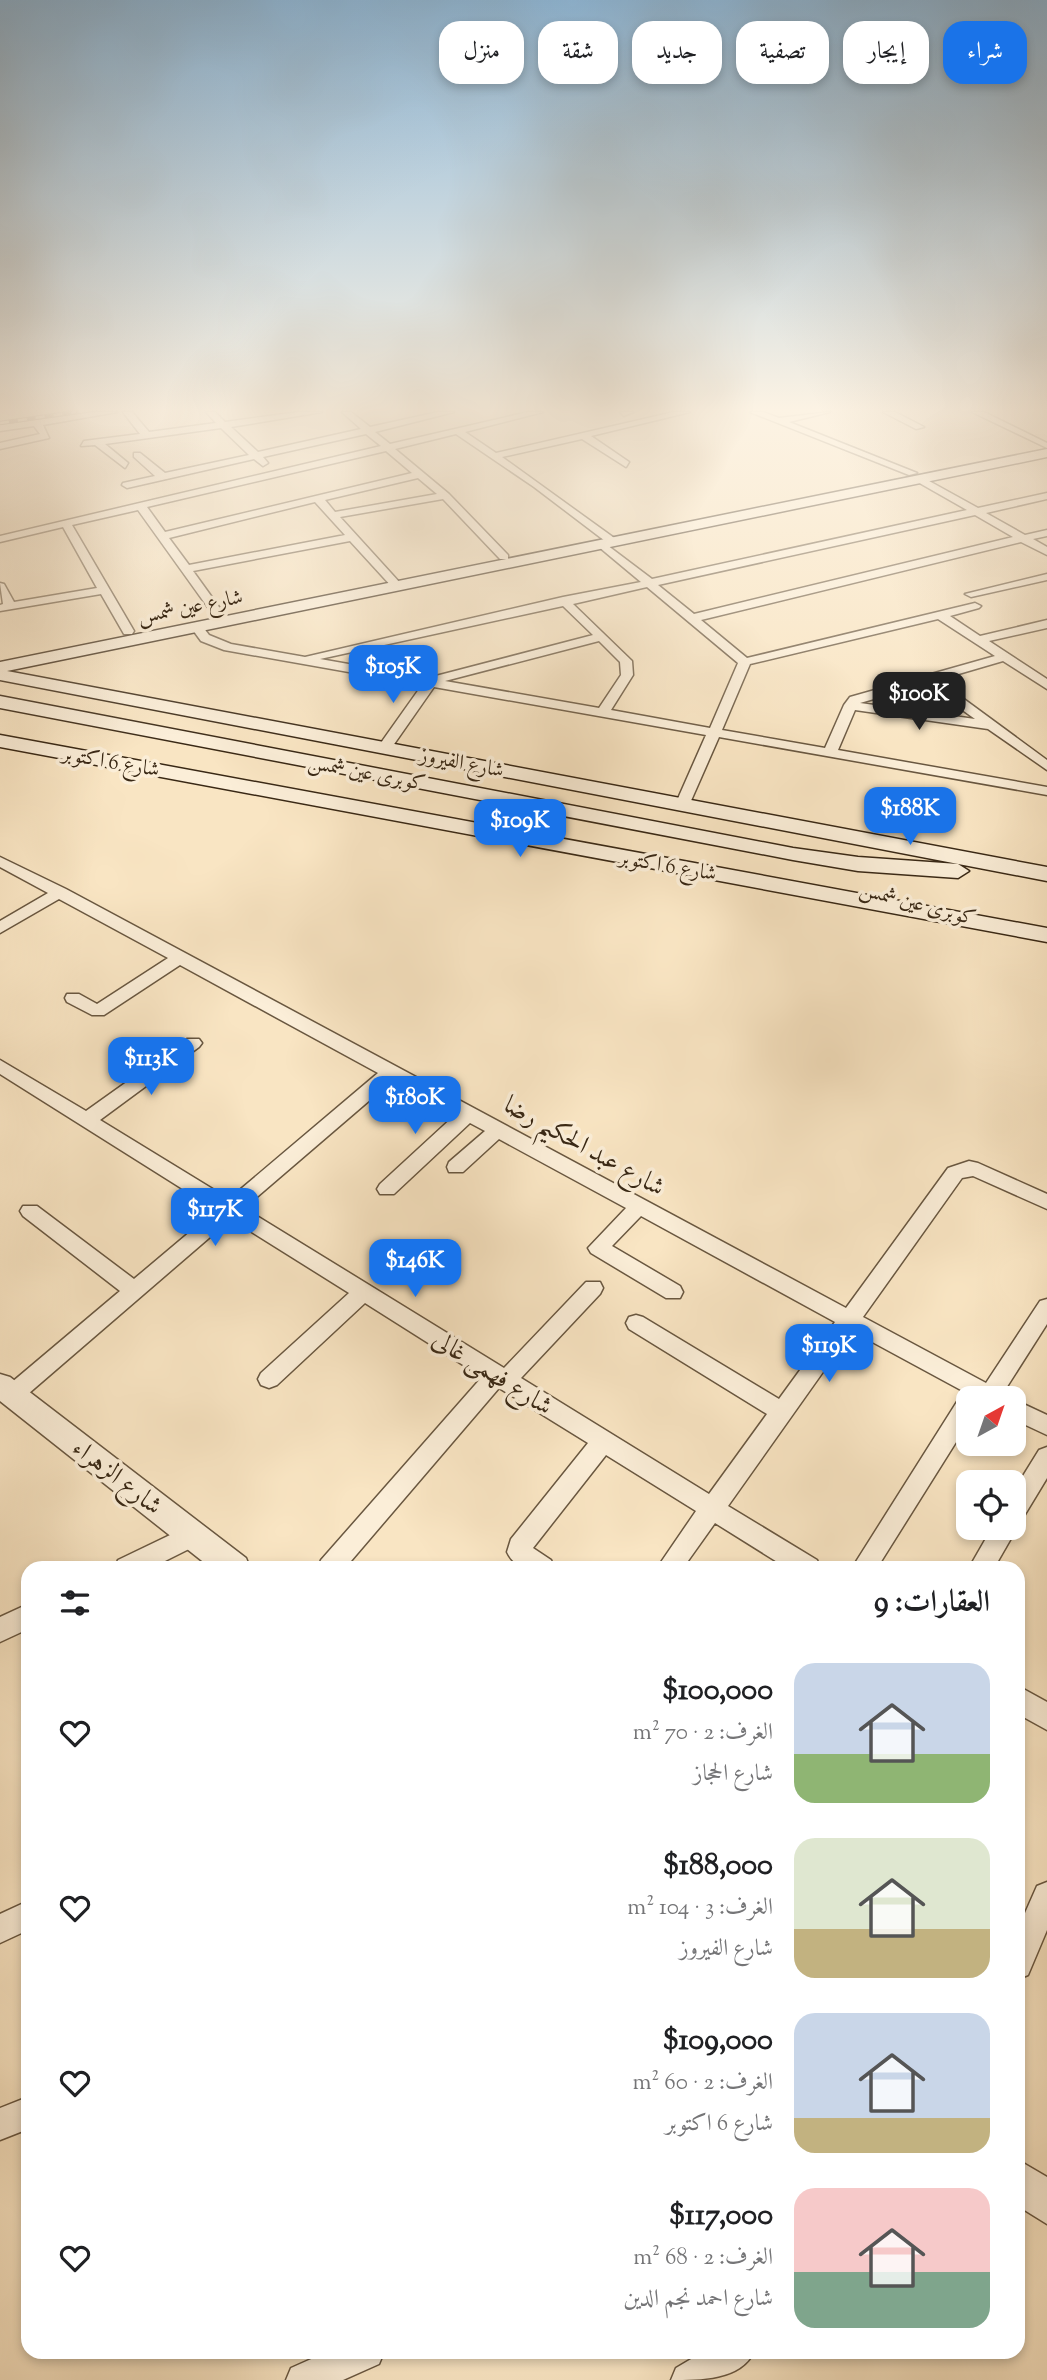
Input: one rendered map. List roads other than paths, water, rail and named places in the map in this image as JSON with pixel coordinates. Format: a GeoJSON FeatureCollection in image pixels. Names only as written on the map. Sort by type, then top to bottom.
{"type":"FeatureCollection","features":[{"type":"Feature","properties":{"kind":"main road","name":"شارع عين شمس"},"geometry":{"type":"LineString","coordinates":[[0,657],[394,583],[692,523]]}},
{"type":"Feature","properties":{"kind":"main road","name":"شارع عين شمس"},"geometry":{"type":"LineString","coordinates":[[0,667],[504,557],[607,541]]}},
{"type":"Feature","properties":{"kind":"main road","name":"شارع الفيروز"},"geometry":{"type":"LineString","coordinates":[[0,675],[1036,872]]}},
{"type":"Feature","properties":{"kind":"main road"},"geometry":{"type":"LineString","coordinates":[[0,693],[43,683]]}},
{"type":"Feature","properties":{"kind":"main road","name":"كوبرى عين شمس"},"geometry":{"type":"LineString","coordinates":[[0,702],[792,864],[862,888],[1011,928]]}},
{"type":"Feature","properties":{"kind":"main road","name":"كوبرى عين شمس"},"geometry":{"type":"LineString","coordinates":[[0,719],[792,864],[1036,872]]}},
{"type":"Feature","properties":{"kind":"main road","name":"شارع 6 اكتوبر"},"geometry":{"type":"LineString","coordinates":[[0,741],[1047,935]]}},
{"type":"Feature","properties":{"kind":"street"},"geometry":{"type":"LineString","coordinates":[[0,539],[70,523]]}},
{"type":"Feature","properties":{"kind":"street"},"geometry":{"type":"LineString","coordinates":[[154,523],[218,614]]}},
{"type":"Feature","properties":{"kind":"street"},"geometry":{"type":"LineString","coordinates":[[163,536],[217,523]]}},
{"type":"Feature","properties":{"kind":"street"},"geometry":{"type":"LineString","coordinates":[[339,523],[394,583]]}},
{"type":"Feature","properties":{"kind":"street"},"geometry":{"type":"LineString","coordinates":[[471,523],[504,557]]}},
{"type":"Feature","properties":{"kind":"street"},"geometry":{"type":"LineString","coordinates":[[583,523],[607,541],[647,581],[745,662]]}},
{"type":"Feature","properties":{"kind":"street"},"geometry":{"type":"LineString","coordinates":[[301,660],[647,581],[918,523]]}},
{"type":"Feature","properties":{"kind":"street"},"geometry":{"type":"LineString","coordinates":[[995,523],[1047,552]]}},
{"type":"Feature","properties":{"kind":"street"},"geometry":{"type":"LineString","coordinates":[[66,524],[128,631]]}},
{"type":"Feature","properties":{"kind":"street"},"geometry":{"type":"LineString","coordinates":[[692,618],[913,566],[926,559],[1047,533]]}},
{"type":"Feature","properties":{"kind":"street"},"geometry":{"type":"LineString","coordinates":[[186,569],[352,537]]}},
{"type":"Feature","properties":{"kind":"street"},"geometry":{"type":"LineString","coordinates":[[745,662],[939,614],[973,600],[1047,578]]}},
{"type":"Feature","properties":{"kind":"street"},"geometry":{"type":"LineString","coordinates":[[0,586],[5,607],[103,590]]}},
{"type":"Feature","properties":{"kind":"street"},"geometry":{"type":"LineString","coordinates":[[563,600],[628,667],[627,675],[603,712]]}},
{"type":"Feature","properties":{"kind":"street"},"geometry":{"type":"LineString","coordinates":[[939,614],[1047,685]]}},
{"type":"Feature","properties":{"kind":"street"},"geometry":{"type":"LineString","coordinates":[[978,639],[1047,624]]}},
{"type":"Feature","properties":{"kind":"street"},"geometry":{"type":"LineString","coordinates":[[196,626],[205,638],[216,644],[1047,791]]}},
{"type":"Feature","properties":{"kind":"street"},"geometry":{"type":"LineString","coordinates":[[384,747],[428,682],[601,637]]}},
{"type":"Feature","properties":{"kind":"street"},"geometry":{"type":"LineString","coordinates":[[830,752],[850,705],[861,697],[1005,657]]}},
{"type":"Feature","properties":{"kind":"street"},"geometry":{"type":"LineString","coordinates":[[683,803],[745,662]]}},
{"type":"Feature","properties":{"kind":"street"},"geometry":{"type":"LineString","coordinates":[[928,679],[1047,766]]}},
{"type":"Feature","properties":{"kind":"street"},"geometry":{"type":"LineString","coordinates":[[850,705],[992,726]]}},
{"type":"Feature","properties":{"kind":"street","name":"شارع عبد الحكيم رضا"},"geometry":{"type":"LineString","coordinates":[[0,861],[499,1129],[848,1320],[961,1386]]}},
{"type":"Feature","properties":{"kind":"street"},"geometry":{"type":"LineString","coordinates":[[0,928],[61,892]]}},
{"type":"Feature","properties":{"kind":"street"},"geometry":{"type":"LineString","coordinates":[[73,998],[98,1011],[181,957]]}},
{"type":"Feature","properties":{"kind":"street"},"geometry":{"type":"LineString","coordinates":[[87,1120],[193,1043]]}},
{"type":"Feature","properties":{"kind":"street","name":"شارع فهمى غالى"},"geometry":{"type":"LineString","coordinates":[[0,1066],[797,1561]]}},
{"type":"Feature","properties":{"kind":"street"},"geometry":{"type":"LineString","coordinates":[[6,1390],[134,1290],[392,1071]]}},
{"type":"Feature","properties":{"kind":"street"},"geometry":{"type":"LineString","coordinates":[[387,1189],[469,1113]]}},
{"type":"Feature","properties":{"kind":"street"},"geometry":{"type":"LineString","coordinates":[[456,1167],[499,1129]]}},
{"type":"Feature","properties":{"kind":"street"},"geometry":{"type":"LineString","coordinates":[[674,1561],[955,1173],[960,1169],[978,1170],[1047,1202]]}},
{"type":"Feature","properties":{"kind":"street"},"geometry":{"type":"LineString","coordinates":[[639,1206],[598,1248],[673,1292]]}},
{"type":"Feature","properties":{"kind":"street"},"geometry":{"type":"LineString","coordinates":[[30,1211],[134,1290]]}},
{"type":"Feature","properties":{"kind":"street"},"geometry":{"type":"LineString","coordinates":[[336,1561],[502,1378],[593,1288]]}},
{"type":"Feature","properties":{"kind":"street"},"geometry":{"type":"LineString","coordinates":[[270,1378],[364,1292]]}},
{"type":"Feature","properties":{"kind":"street"},"geometry":{"type":"LineString","coordinates":[[988,1386],[1047,1307]]}},
{"type":"Feature","properties":{"kind":"street"},"geometry":{"type":"LineString","coordinates":[[636,1323],[782,1412]]}},
{"type":"Feature","properties":{"kind":"street","name":"شارع الزهراء"},"geometry":{"type":"LineString","coordinates":[[6,1390],[226,1561]]}},
{"type":"Feature","properties":{"kind":"street"},"geometry":{"type":"LineString","coordinates":[[1026,1415],[1047,1426]]}},
{"type":"Feature","properties":{"kind":"street"},"geometry":{"type":"LineString","coordinates":[[868,1561],[956,1432]]}},
{"type":"Feature","properties":{"kind":"street"},"geometry":{"type":"LineString","coordinates":[[532,1561],[519,1552],[519,1547],[604,1441]]}},
{"type":"Feature","properties":{"kind":"street"},"geometry":{"type":"LineString","coordinates":[[1026,1492],[1047,1457]]}},
{"type":"Feature","properties":{"kind":"street"},"geometry":{"type":"LineString","coordinates":[[143,1561],[193,1535]]}},
{"type":"Feature","properties":{"kind":"street"},"geometry":{"type":"LineString","coordinates":[[985,1561],[998,1540]]}},
{"type":"Feature","properties":{"kind":"street"},"geometry":{"type":"LineString","coordinates":[[0,1630],[21,1620]]}},
{"type":"Feature","properties":{"kind":"street"},"geometry":{"type":"LineString","coordinates":[[1025,1703],[1047,1717]]}},
{"type":"Feature","properties":{"kind":"street"},"geometry":{"type":"LineString","coordinates":[[1025,1948],[1047,1896]]}},
{"type":"Feature","properties":{"kind":"street"},"geometry":{"type":"LineString","coordinates":[[0,1929],[21,1918]]}},
{"type":"Feature","properties":{"kind":"street"},"geometry":{"type":"LineString","coordinates":[[0,2124],[21,2116]]}},
{"type":"Feature","properties":{"kind":"street"},"geometry":{"type":"LineString","coordinates":[[303,2380],[352,2359]]}},
{"type":"Feature","properties":{"kind":"street"},"geometry":{"type":"LineString","coordinates":[[688,2380],[725,2359]]}}]}
